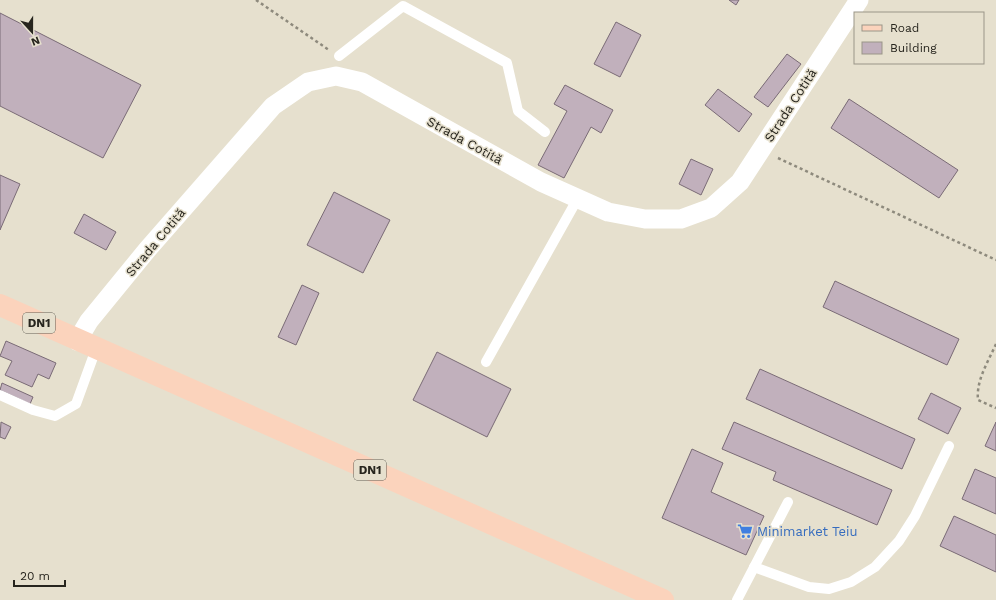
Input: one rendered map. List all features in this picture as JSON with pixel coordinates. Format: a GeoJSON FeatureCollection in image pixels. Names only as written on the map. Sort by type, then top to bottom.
{"type":"FeatureCollection","features":[{"type":"Feature","properties":{"kind":"main road","name":"DN1"},"geometry":{"type":"LineString","coordinates":[[0,305],[86,345],[663,600]]}},
{"type":"Feature","properties":{"kind":"street","name":"Strada Cotită"},"geometry":{"type":"LineString","coordinates":[[86,345],[89,321],[147,250],[273,106],[308,82],[336,76],[362,82],[541,182],[608,212],[645,219],[681,219],[711,208],[740,182],[859,0]]}},
{"type":"Feature","properties":{"kind":"lane"},"geometry":{"type":"LineString","coordinates":[[339,56],[403,6],[507,63],[518,112],[545,132]]}},
{"type":"Feature","properties":{"kind":"lane"},"geometry":{"type":"LineString","coordinates":[[486,362],[578,198]]}},
{"type":"Feature","properties":{"kind":"lane"},"geometry":{"type":"LineString","coordinates":[[0,395],[33,410],[56,416],[76,404],[86,345]]}},
{"type":"Feature","properties":{"kind":"lane"},"geometry":{"type":"LineString","coordinates":[[754,567],[810,587],[830,589],[851,582],[875,567],[899,541],[915,516],[949,446]]}},
{"type":"Feature","properties":{"kind":"lane"},"geometry":{"type":"LineString","coordinates":[[737,600],[788,502]]}},
{"type":"Feature","properties":{"kind":"path"},"geometry":{"type":"LineString","coordinates":[[256,0],[339,56]]}},
{"type":"Feature","properties":{"kind":"path"},"geometry":{"type":"LineString","coordinates":[[761,150],[996,260]]}},
{"type":"Feature","properties":{"kind":"path"},"geometry":{"type":"LineString","coordinates":[[996,344],[981,376],[977,391],[978,400],[996,408]]}},
{"type":"Feature","properties":{"kind":"building"},"geometry":{"type":"Polygon","coordinates":[[[729,0],[739,0],[736,5],[729,0]]]}},
{"type":"Feature","properties":{"kind":"building"},"geometry":{"type":"Polygon","coordinates":[[[0,13],[141,85],[103,158],[0,106],[0,13]]]}},
{"type":"Feature","properties":{"kind":"building"},"geometry":{"type":"Polygon","coordinates":[[[616,22],[641,35],[620,77],[594,64],[616,22]]]}},
{"type":"Feature","properties":{"kind":"building"},"geometry":{"type":"Polygon","coordinates":[[[787,54],[801,64],[768,107],[754,97],[787,54]]]}},
{"type":"Feature","properties":{"kind":"building"},"geometry":{"type":"Polygon","coordinates":[[[565,85],[613,110],[601,133],[591,127],[564,178],[538,165],[567,111],[554,104],[565,85]]]}},
{"type":"Feature","properties":{"kind":"building"},"geometry":{"type":"Polygon","coordinates":[[[718,89],[752,114],[739,132],[705,105],[718,89]]]}},
{"type":"Feature","properties":{"kind":"building"},"geometry":{"type":"Polygon","coordinates":[[[849,99],[958,170],[939,198],[831,128],[849,99]]]}},
{"type":"Feature","properties":{"kind":"building"},"geometry":{"type":"Polygon","coordinates":[[[691,159],[713,169],[701,195],[679,184],[691,159]]]}},
{"type":"Feature","properties":{"kind":"building"},"geometry":{"type":"Polygon","coordinates":[[[0,175],[20,184],[0,230],[0,175]]]}},
{"type":"Feature","properties":{"kind":"building"},"geometry":{"type":"Polygon","coordinates":[[[334,192],[390,220],[363,273],[307,245],[334,192]]]}},
{"type":"Feature","properties":{"kind":"building"},"geometry":{"type":"Polygon","coordinates":[[[84,214],[116,232],[106,250],[74,233],[84,214]]]}},
{"type":"Feature","properties":{"kind":"building"},"geometry":{"type":"Polygon","coordinates":[[[835,281],[959,339],[947,365],[823,307],[835,281]]]}},
{"type":"Feature","properties":{"kind":"building"},"geometry":{"type":"Polygon","coordinates":[[[302,285],[319,293],[296,345],[278,337],[302,285]]]}},
{"type":"Feature","properties":{"kind":"building"},"geometry":{"type":"Polygon","coordinates":[[[6,341],[56,363],[49,379],[38,374],[32,387],[5,375],[12,361],[0,356],[6,341]]]}},
{"type":"Feature","properties":{"kind":"building"},"geometry":{"type":"Polygon","coordinates":[[[437,352],[511,389],[487,437],[413,400],[437,352]]]}},
{"type":"Feature","properties":{"kind":"building"},"geometry":{"type":"Polygon","coordinates":[[[760,369],[915,439],[902,469],[746,399],[760,369]]]}},
{"type":"Feature","properties":{"kind":"building"},"geometry":{"type":"Polygon","coordinates":[[[2,383],[33,397],[30,404],[0,390],[2,383]]]}},
{"type":"Feature","properties":{"kind":"building"},"geometry":{"type":"Polygon","coordinates":[[[931,393],[961,408],[948,434],[918,419],[931,393]]]}},
{"type":"Feature","properties":{"kind":"building"},"geometry":{"type":"Polygon","coordinates":[[[1,422],[11,427],[5,439],[0,437],[1,422]]]}},
{"type":"Feature","properties":{"kind":"building"},"geometry":{"type":"Polygon","coordinates":[[[734,422],[892,490],[877,525],[773,480],[776,472],[722,449],[734,422]]]}},
{"type":"Feature","properties":{"kind":"building"},"geometry":{"type":"Polygon","coordinates":[[[996,422],[996,451],[985,446],[996,422]]]}},
{"type":"Feature","properties":{"kind":"building"},"geometry":{"type":"Polygon","coordinates":[[[692,449],[723,463],[711,492],[764,516],[746,555],[662,518],[692,449]]]}},
{"type":"Feature","properties":{"kind":"building"},"geometry":{"type":"Polygon","coordinates":[[[975,469],[996,478],[996,514],[962,499],[975,469]]]}},
{"type":"Feature","properties":{"kind":"building"},"geometry":{"type":"Polygon","coordinates":[[[954,516],[996,535],[996,572],[940,546],[954,516]]]}},
{"type":"Feature","properties":{"kind":"place","name":"Minimarket Teiu"},"geometry":{"type":"Point","coordinates":[745,531]}}]}
